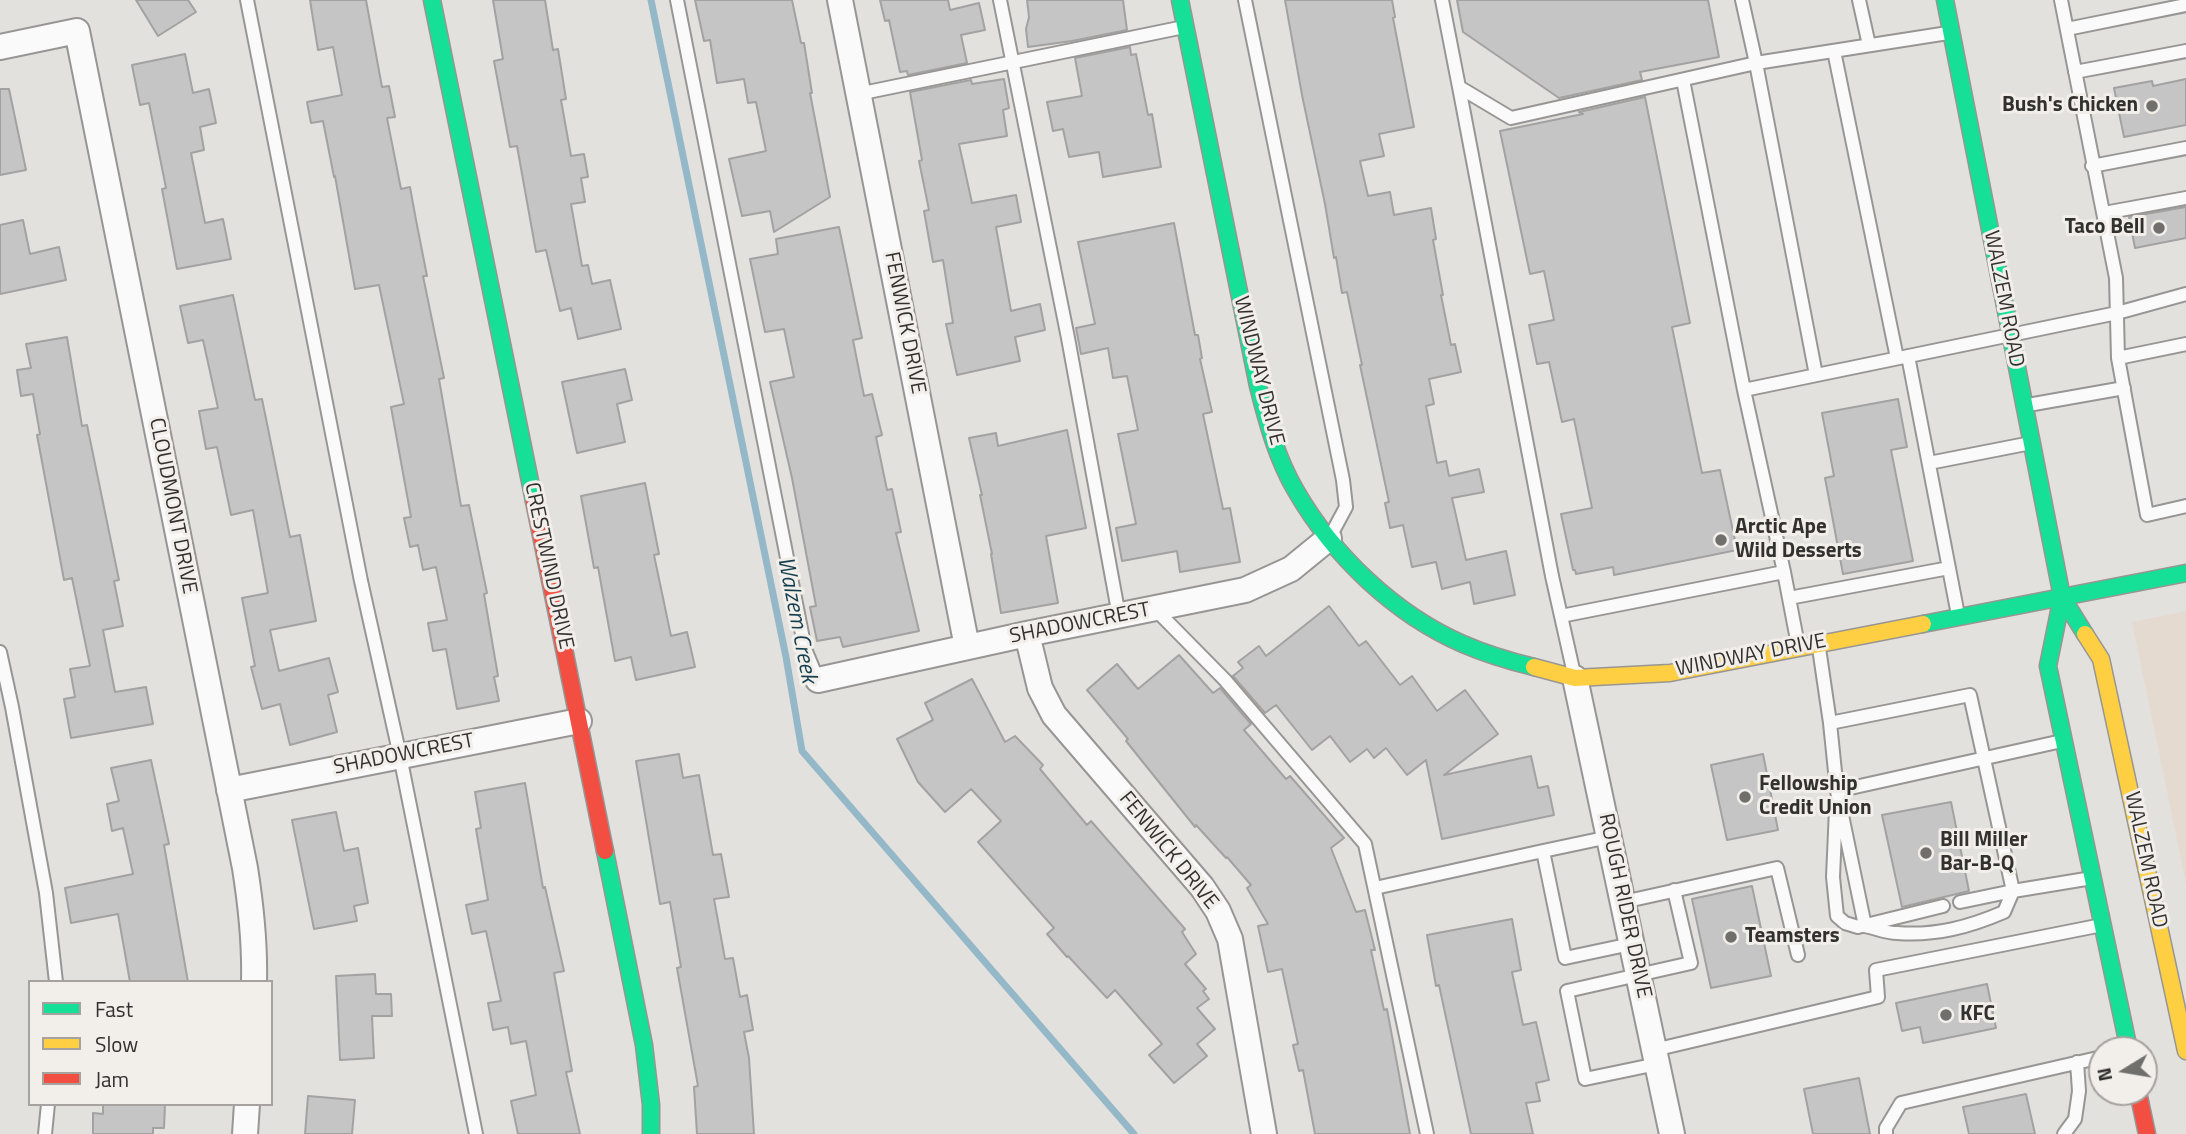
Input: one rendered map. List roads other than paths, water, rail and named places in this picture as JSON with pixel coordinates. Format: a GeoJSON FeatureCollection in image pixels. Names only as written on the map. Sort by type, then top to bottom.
{"type":"FeatureCollection","features":[{"type":"Feature","properties":{"kind":"street","name":"CRESTWIND DRIVE"},"geometry":{"type":"LineString","coordinates":[[432,0],[644,1045],[651,1105],[651,1134]]}},
{"type":"Feature","properties":{"kind":"street","name":"FENWICK DRIVE"},"geometry":{"type":"LineString","coordinates":[[840,0],[967,647]]}},
{"type":"Feature","properties":{"kind":"street","name":"WINDWAY DRIVE"},"geometry":{"type":"LineString","coordinates":[[1180,0],[1267,422],[1280,457],[1296,491],[1329,538],[1367,580],[1427,625],[1460,643],[1495,657],[1575,678],[1670,673],[1958,615],[2186,573]]}},
{"type":"Feature","properties":{"kind":"street","name":"WALZEM ROAD"},"geometry":{"type":"LineString","coordinates":[[1945,0],[2062,597],[2101,659],[2186,1051]]}},
{"type":"Feature","properties":{"kind":"street","name":"CLOUDMONT DRIVE"},"geometry":{"type":"LineString","coordinates":[[0,47],[77,31],[250,899],[255,956],[254,980]]}},
{"type":"Feature","properties":{"kind":"street","name":"SHADOWCREST"},"geometry":{"type":"LineString","coordinates":[[818,680],[1245,590],[1291,569],[1329,538]]}},
{"type":"Feature","properties":{"kind":"street","name":"WALZEM ROAD"},"geometry":{"type":"LineString","coordinates":[[2062,597],[2048,666],[2126,1036]]}},
{"type":"Feature","properties":{"kind":"street","name":"FENWICK DRIVE"},"geometry":{"type":"LineString","coordinates":[[1027,634],[1040,688],[1054,715],[1202,887],[1218,911],[1230,939],[1264,1134]]}},
{"type":"Feature","properties":{"kind":"street","name":"ROUGH RIDER DRIVE"},"geometry":{"type":"LineString","coordinates":[[1575,678],[1672,1134]]}},
{"type":"Feature","properties":{"kind":"street","name":"SHADOWCREST"},"geometry":{"type":"LineString","coordinates":[[229,790],[579,720]]}},
{"type":"Feature","properties":{"kind":"street"},"geometry":{"type":"LineString","coordinates":[[245,1134],[247,1106]]}},
{"type":"Feature","properties":{"kind":"street"},"geometry":{"type":"LineString","coordinates":[[2141,1106],[2147,1134]]}},
{"type":"Feature","properties":{"kind":"lane"},"geometry":{"type":"LineString","coordinates":[[247,0],[361,581],[400,756],[476,1134]]}},
{"type":"Feature","properties":{"kind":"lane"},"geometry":{"type":"LineString","coordinates":[[677,0],[805,649],[818,680]]}},
{"type":"Feature","properties":{"kind":"lane"},"geometry":{"type":"LineString","coordinates":[[1000,0],[1068,338],[1119,616]]}},
{"type":"Feature","properties":{"kind":"lane"},"geometry":{"type":"LineString","coordinates":[[1245,0],[1342,480],[1346,507],[1329,538]]}},
{"type":"Feature","properties":{"kind":"lane"},"geometry":{"type":"LineString","coordinates":[[1442,0],[1575,678]]}},
{"type":"Feature","properties":{"kind":"lane"},"geometry":{"type":"LineString","coordinates":[[1742,0],[1815,375]]}},
{"type":"Feature","properties":{"kind":"lane"},"geometry":{"type":"LineString","coordinates":[[1859,0],[1869,45]]}},
{"type":"Feature","properties":{"kind":"lane"},"geometry":{"type":"LineString","coordinates":[[2061,0],[2116,278],[2118,358],[2147,515],[2186,506]]}},
{"type":"Feature","properties":{"kind":"lane"},"geometry":{"type":"LineString","coordinates":[[2067,29],[2186,5]]}},
{"type":"Feature","properties":{"kind":"lane"},"geometry":{"type":"LineString","coordinates":[[858,94],[1185,26]]}},
{"type":"Feature","properties":{"kind":"lane"},"geometry":{"type":"LineString","coordinates":[[1460,87],[1511,118],[1756,63],[1951,32]]}},
{"type":"Feature","properties":{"kind":"lane"},"geometry":{"type":"LineString","coordinates":[[1834,51],[1902,357],[1929,463],[1958,615]]}},
{"type":"Feature","properties":{"kind":"lane"},"geometry":{"type":"LineString","coordinates":[[2075,72],[2186,51]]}},
{"type":"Feature","properties":{"kind":"lane"},"geometry":{"type":"LineString","coordinates":[[1683,80],[1798,648]]}},
{"type":"Feature","properties":{"kind":"lane"},"geometry":{"type":"LineString","coordinates":[[2092,166],[2186,148]]}},
{"type":"Feature","properties":{"kind":"lane"},"geometry":{"type":"LineString","coordinates":[[2104,213],[2186,198]]}},
{"type":"Feature","properties":{"kind":"lane"},"geometry":{"type":"LineString","coordinates":[[1744,390],[2117,313],[2186,295]]}},
{"type":"Feature","properties":{"kind":"lane"},"geometry":{"type":"LineString","coordinates":[[2118,358],[2186,344]]}},
{"type":"Feature","properties":{"kind":"lane"},"geometry":{"type":"LineString","coordinates":[[2024,406],[2124,387]]}},
{"type":"Feature","properties":{"kind":"lane"},"geometry":{"type":"LineString","coordinates":[[1929,463],[2032,443]]}},
{"type":"Feature","properties":{"kind":"lane"},"geometry":{"type":"LineString","coordinates":[[1789,598],[1949,568]]}},
{"type":"Feature","properties":{"kind":"lane"},"geometry":{"type":"LineString","coordinates":[[1562,616],[1784,572]]}},
{"type":"Feature","properties":{"kind":"lane"},"geometry":{"type":"LineString","coordinates":[[1156,609],[1225,680],[1365,844],[1427,1134]]}},
{"type":"Feature","properties":{"kind":"lane"},"geometry":{"type":"LineString","coordinates":[[1818,644],[1837,791],[1865,926]]}},
{"type":"Feature","properties":{"kind":"lane"},"geometry":{"type":"LineString","coordinates":[[0,652],[46,893],[56,980]]}},
{"type":"Feature","properties":{"kind":"lane"},"geometry":{"type":"LineString","coordinates":[[1830,723],[1970,695],[2013,891],[2004,912],[1972,926],[1936,932],[1895,933],[1845,923],[1837,916],[1833,877],[1837,791]]}},
{"type":"Feature","properties":{"kind":"lane"},"geometry":{"type":"LineString","coordinates":[[1837,791],[2063,741]]}},
{"type":"Feature","properties":{"kind":"lane"},"geometry":{"type":"LineString","coordinates":[[1375,888],[1609,837]]}},
{"type":"Feature","properties":{"kind":"lane"},"geometry":{"type":"LineString","coordinates":[[1544,851],[1566,958],[1632,944]]}},
{"type":"Feature","properties":{"kind":"lane"},"geometry":{"type":"LineString","coordinates":[[1623,902],[1777,868],[1798,955]]}},
{"type":"Feature","properties":{"kind":"lane"},"geometry":{"type":"LineString","coordinates":[[1960,902],[2092,878]]}},
{"type":"Feature","properties":{"kind":"lane"},"geometry":{"type":"LineString","coordinates":[[1674,890],[1691,963],[1567,991],[1585,1079],[1878,997],[1876,970],[2102,925]]}},
{"type":"Feature","properties":{"kind":"lane"},"geometry":{"type":"LineString","coordinates":[[1865,926],[1943,906]]}},
{"type":"Feature","properties":{"kind":"lane"},"geometry":{"type":"LineString","coordinates":[[1886,1134],[1886,1128],[1901,1103],[2088,1059]]}},
{"type":"Feature","properties":{"kind":"lane"},"geometry":{"type":"LineString","coordinates":[[2064,1134],[2075,1119],[2079,1091],[2077,1062]]}},
{"type":"Feature","properties":{"kind":"lane"},"geometry":{"type":"LineString","coordinates":[[45,1134],[48,1106]]}},
{"type":"Feature","properties":{"kind":"waterway","name":"Walzem Creek"},"geometry":{"type":"LineString","coordinates":[[651,0],[786,657],[802,751],[1134,1134]]}},
{"type":"Feature","properties":{"kind":"place","name":"Bush's Chicken"},"geometry":{"type":"Point","coordinates":[2152,106]}},
{"type":"Feature","properties":{"kind":"place","name":"Taco Bell"},"geometry":{"type":"Point","coordinates":[2159,228]}},
{"type":"Feature","properties":{"kind":"place","name":"Arctic Ape Wild Desserts"},"geometry":{"type":"Point","coordinates":[1721,540]}},
{"type":"Feature","properties":{"kind":"place","name":"Fellowship Credit Union"},"geometry":{"type":"Point","coordinates":[1745,797]}},
{"type":"Feature","properties":{"kind":"place","name":"Bill Miller Bar-B-Q"},"geometry":{"type":"Point","coordinates":[1926,853]}},
{"type":"Feature","properties":{"kind":"place","name":"Teamsters"},"geometry":{"type":"Point","coordinates":[1731,937]}},
{"type":"Feature","properties":{"kind":"place","name":"KFC"},"geometry":{"type":"Point","coordinates":[1946,1015]}}]}
